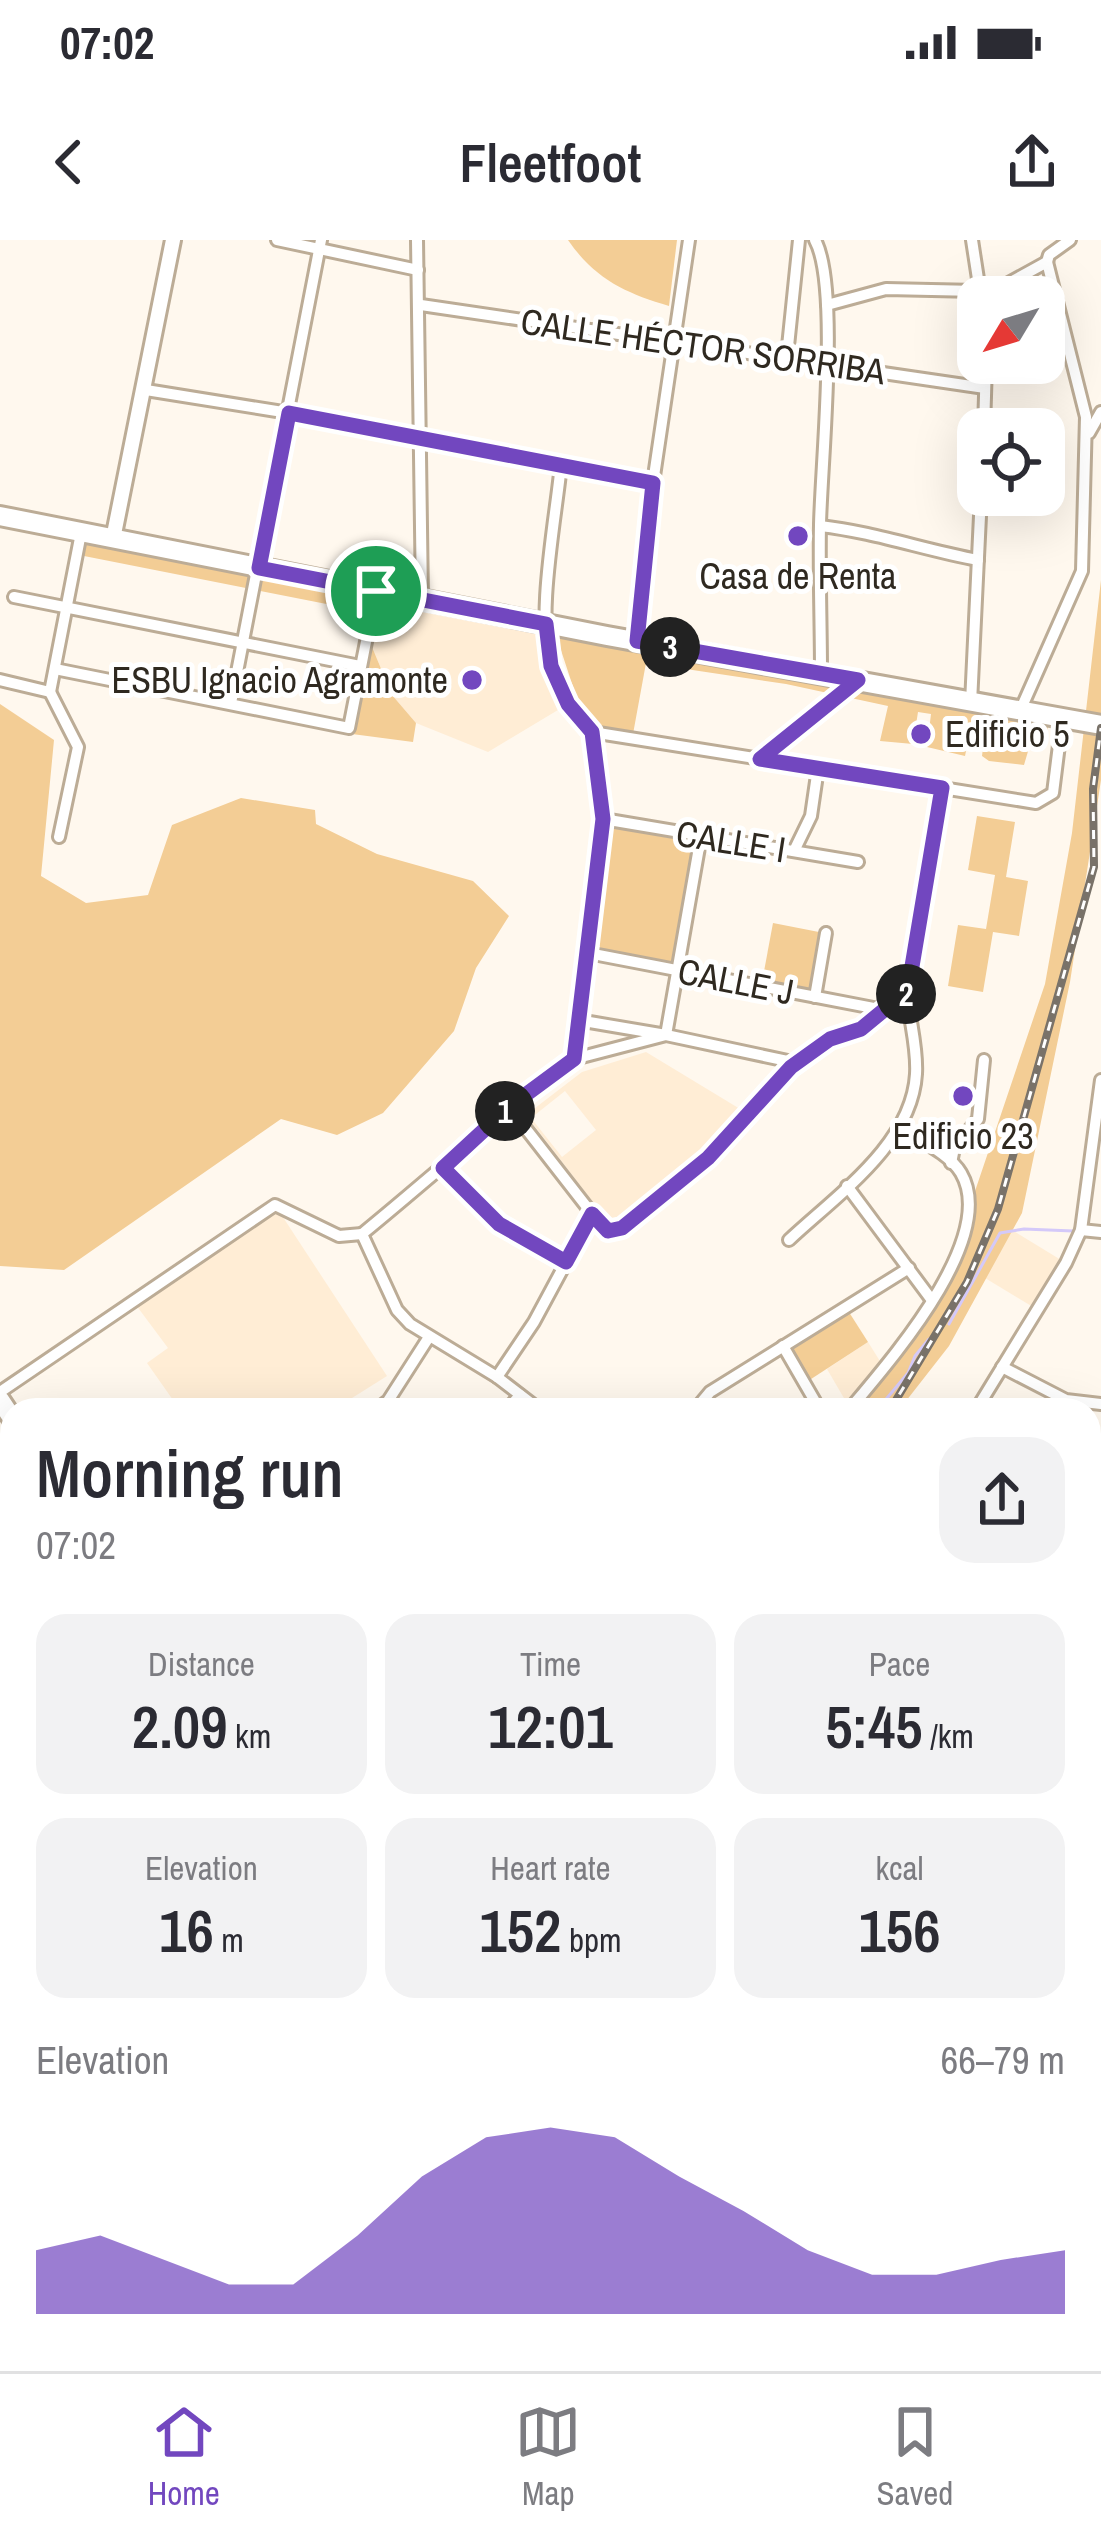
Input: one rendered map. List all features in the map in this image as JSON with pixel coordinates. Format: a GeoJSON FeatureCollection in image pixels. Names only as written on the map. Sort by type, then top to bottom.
{"type":"FeatureCollection","features":[{"type":"Feature","properties":{"kind":"main road"},"geometry":{"type":"LineString","coordinates":[[0,516],[546,624],[1101,725]]}},
{"type":"Feature","properties":{"kind":"street"},"geometry":{"type":"LineString","coordinates":[[113,539],[173,240]]}},
{"type":"Feature","properties":{"kind":"street"},"geometry":{"type":"LineString","coordinates":[[277,240],[321,244],[418,270]]}},
{"type":"Feature","properties":{"kind":"street"},"geometry":{"type":"LineString","coordinates":[[417,240],[422,599]]}},
{"type":"Feature","properties":{"kind":"street"},"geometry":{"type":"LineString","coordinates":[[637,641],[653,483],[689,240]]}},
{"type":"Feature","properties":{"kind":"street"},"geometry":{"type":"LineString","coordinates":[[787,356],[799,240]]}},
{"type":"Feature","properties":{"kind":"street"},"geometry":{"type":"LineString","coordinates":[[815,240],[827,305],[821,674]]}},
{"type":"Feature","properties":{"kind":"street"},"geometry":{"type":"LineString","coordinates":[[972,240],[979,276]]}},
{"type":"Feature","properties":{"kind":"street"},"geometry":{"type":"LineString","coordinates":[[1019,713],[1082,571],[1088,436],[1048,267],[1049,254],[1070,240]]}},
{"type":"Feature","properties":{"kind":"street"},"geometry":{"type":"LineString","coordinates":[[231,703],[321,244]]}},
{"type":"Feature","properties":{"kind":"street"},"geometry":{"type":"LineString","coordinates":[[1026,276],[1048,267]]}},
{"type":"Feature","properties":{"kind":"street"},"geometry":{"type":"LineString","coordinates":[[827,305],[886,289],[957,293]]}},
{"type":"Feature","properties":{"kind":"street","name":"CALLE HÉCTOR SORRIBA"},"geometry":{"type":"LineString","coordinates":[[421,305],[985,388]]}},
{"type":"Feature","properties":{"kind":"street"},"geometry":{"type":"LineString","coordinates":[[985,384],[985,408]]}},
{"type":"Feature","properties":{"kind":"street"},"geometry":{"type":"LineString","coordinates":[[146,390],[653,483]]}},
{"type":"Feature","properties":{"kind":"street"},"geometry":{"type":"LineString","coordinates":[[1088,436],[1101,412]]}},
{"type":"Feature","properties":{"kind":"street"},"geometry":{"type":"LineString","coordinates":[[561,464],[546,624],[551,666],[568,704],[592,732],[603,819],[574,1059]]}},
{"type":"Feature","properties":{"kind":"street"},"geometry":{"type":"LineString","coordinates":[[971,703],[980,516]]}},
{"type":"Feature","properties":{"kind":"street"},"geometry":{"type":"LineString","coordinates":[[820,526],[872,532],[921,549],[978,560]]}},
{"type":"Feature","properties":{"kind":"street"},"geometry":{"type":"LineString","coordinates":[[59,837],[78,747],[50,692],[81,533]]}},
{"type":"Feature","properties":{"kind":"street"},"geometry":{"type":"LineString","coordinates":[[55,669],[349,728],[376,591]]}},
{"type":"Feature","properties":{"kind":"street"},"geometry":{"type":"LineString","coordinates":[[14,597],[360,666]]}},
{"type":"Feature","properties":{"kind":"street"},"geometry":{"type":"LineString","coordinates":[[0,680],[50,692]]}},
{"type":"Feature","properties":{"kind":"street"},"geometry":{"type":"LineString","coordinates":[[760,759],[858,680]]}},
{"type":"Feature","properties":{"kind":"street"},"geometry":{"type":"LineString","coordinates":[[592,732],[1036,803],[1053,793],[1067,722]]}},
{"type":"Feature","properties":{"kind":"street"},"geometry":{"type":"LineString","coordinates":[[794,851],[811,816],[818,768]]}},
{"type":"Feature","properties":{"kind":"street"},"geometry":{"type":"LineString","coordinates":[[789,1240],[901,1128],[913,1099],[916,1072],[906,1002],[942,788]]}},
{"type":"Feature","properties":{"kind":"street","name":"CALLE I"},"geometry":{"type":"LineString","coordinates":[[603,819],[858,862]]}},
{"type":"Feature","properties":{"kind":"street"},"geometry":{"type":"LineString","coordinates":[[666,1035],[701,836]]}},
{"type":"Feature","properties":{"kind":"street"},"geometry":{"type":"LineString","coordinates":[[815,997],[826,933]]}},
{"type":"Feature","properties":{"kind":"street","name":"CALLE J"},"geometry":{"type":"LineString","coordinates":[[588,953],[884,1010]]}},
{"type":"Feature","properties":{"kind":"street"},"geometry":{"type":"LineString","coordinates":[[509,1107],[592,1214],[608,1231],[622,1228],[708,1158],[796,1063],[830,1039],[861,1029],[884,1010],[906,1002]]}},
{"type":"Feature","properties":{"kind":"street"},"geometry":{"type":"LineString","coordinates":[[578,1020],[796,1063]]}},
{"type":"Feature","properties":{"kind":"street"},"geometry":{"type":"LineString","coordinates":[[0,1396],[275,1205],[339,1236],[362,1234],[509,1107],[574,1059],[666,1035]]}},
{"type":"Feature","properties":{"kind":"street"},"geometry":{"type":"LineString","coordinates":[[952,1162],[954,1148],[978,1119],[984,1060]]}},
{"type":"Feature","properties":{"kind":"street"},"geometry":{"type":"LineString","coordinates":[[983,1398],[1081,1230],[1101,1079]]}},
{"type":"Feature","properties":{"kind":"street"},"geometry":{"type":"LineString","coordinates":[[859,1398],[892,1358],[963,1246],[970,1196],[960,1171],[901,1128]]}},
{"type":"Feature","properties":{"kind":"street"},"geometry":{"type":"LineString","coordinates":[[443,1168],[499,1224],[566,1262]]}},
{"type":"Feature","properties":{"kind":"street"},"geometry":{"type":"LineString","coordinates":[[847,1186],[931,1299]]}},
{"type":"Feature","properties":{"kind":"street"},"geometry":{"type":"LineString","coordinates":[[497,1377],[534,1322],[592,1214]]}},
{"type":"Feature","properties":{"kind":"street"},"geometry":{"type":"LineString","coordinates":[[1081,1230],[1101,1232]]}},
{"type":"Feature","properties":{"kind":"street"},"geometry":{"type":"LineString","coordinates":[[362,1234],[397,1310],[429,1337],[524,1398]]}},
{"type":"Feature","properties":{"kind":"street"},"geometry":{"type":"LineString","coordinates":[[705,1398],[909,1268]]}},
{"type":"Feature","properties":{"kind":"street"},"geometry":{"type":"LineString","coordinates":[[390,1398],[429,1337]]}},
{"type":"Feature","properties":{"kind":"street"},"geometry":{"type":"LineString","coordinates":[[783,1346],[813,1398]]}},
{"type":"Feature","properties":{"kind":"street"},"geometry":{"type":"LineString","coordinates":[[1002,1367],[1053,1398]]}},
{"type":"Feature","properties":{"kind":"shaded area"},"geometry":{"type":"Polygon","coordinates":[[[568,240],[677,240],[669,306],[612,283],[568,240]]]}},
{"type":"Feature","properties":{"kind":"shaded area"},"geometry":{"type":"Polygon","coordinates":[[[86,543],[365,596],[362,611],[84,556],[86,543]]]}},
{"type":"Feature","properties":{"kind":"shaded area"},"geometry":{"type":"Polygon","coordinates":[[[1101,580],[1101,780],[1070,982],[1022,1213],[949,1346],[908,1398],[859,1398],[965,1245],[972,1200],[1045,984],[1072,833],[1101,580]]]}},
{"type":"Feature","properties":{"kind":"shaded area","name":"ESBU Ignacio Agramonte"},"geometry":{"type":"Polygon","coordinates":[[[379,590],[546,624],[551,666],[568,704],[488,752],[416,723],[392,695],[372,647],[379,590]]]}},
{"type":"Feature","properties":{"kind":"shaded area"},"geometry":{"type":"Polygon","coordinates":[[[555,632],[1048,726],[1047,733],[1034,731],[1024,765],[989,761],[982,756],[986,723],[972,722],[965,756],[927,747],[931,714],[918,712],[913,744],[880,741],[888,706],[786,684],[646,663],[633,734],[595,727],[579,705],[555,632]]]}},
{"type":"Feature","properties":{"kind":"shaded area"},"geometry":{"type":"Polygon","coordinates":[[[372,647],[392,695],[416,723],[413,742],[352,734],[372,647]]]}},
{"type":"Feature","properties":{"kind":"shaded area"},"geometry":{"type":"Polygon","coordinates":[[[0,704],[54,740],[41,876],[86,903],[148,895],[172,825],[241,798],[315,810],[316,824],[377,854],[473,881],[509,916],[476,968],[454,1031],[383,1113],[337,1135],[281,1119],[64,1270],[0,1266],[0,704]]]}},
{"type":"Feature","properties":{"kind":"shaded area"},"geometry":{"type":"Polygon","coordinates":[[[977,816],[1015,822],[1006,877],[1028,881],[1019,936],[993,932],[983,992],[948,986],[958,925],[986,929],[995,875],[968,870],[977,816]]]}},
{"type":"Feature","properties":{"kind":"shaded area"},"geometry":{"type":"Polygon","coordinates":[[[606,826],[697,843],[674,966],[603,952],[593,936],[606,826]]]}},
{"type":"Feature","properties":{"kind":"shaded area"},"geometry":{"type":"Polygon","coordinates":[[[773,923],[824,933],[813,991],[762,982],[773,923]]]}},
{"type":"Feature","properties":{"kind":"shaded area"},"geometry":{"type":"Polygon","coordinates":[[[646,1052],[745,1112],[681,1179],[620,1224],[609,1223],[526,1115],[582,1072],[646,1052]],[[565,1091],[531,1118],[562,1157],[596,1130],[565,1091]]]}},
{"type":"Feature","properties":{"kind":"shaded area"},"geometry":{"type":"Polygon","coordinates":[[[275,1205],[387,1376],[352,1398],[172,1398],[147,1363],[168,1348],[133,1301],[275,1205]]]}},
{"type":"Feature","properties":{"kind":"shaded area"},"geometry":{"type":"Polygon","coordinates":[[[1012,1230],[1066,1263],[1038,1310],[985,1278],[1012,1230]]]}},
{"type":"Feature","properties":{"kind":"shaded area"},"geometry":{"type":"Polygon","coordinates":[[[847,1309],[868,1342],[808,1381],[787,1346],[847,1309]]]}},
{"type":"Feature","properties":{"kind":"shaded area"},"geometry":{"type":"Polygon","coordinates":[[[868,1342],[883,1366],[854,1398],[844,1398],[827,1369],[868,1342]]]}},
{"type":"Feature","properties":{"kind":"waterway"},"geometry":{"type":"LineString","coordinates":[[949,1324],[1000,1233],[1073,1231]]}},
{"type":"Feature","properties":{"kind":"waterway"},"geometry":{"type":"LineString","coordinates":[[887,1398],[929,1339]]}},
{"type":"Feature","properties":{"kind":"railway"},"geometry":{"type":"LineString","coordinates":[[897,1398],[967,1282],[998,1209],[1094,867],[1093,789],[1101,728]]}},
{"type":"Feature","properties":{"kind":"place","name":"Casa de Renta"},"geometry":{"type":"Point","coordinates":[798,536]}},
{"type":"Feature","properties":{"kind":"place","name":"ESBU Ignacio Agramonte"},"geometry":{"type":"Point","coordinates":[472,680]}},
{"type":"Feature","properties":{"kind":"place","name":"Edificio 5"},"geometry":{"type":"Point","coordinates":[921,734]}},
{"type":"Feature","properties":{"kind":"place","name":"Edificio 23"},"geometry":{"type":"Point","coordinates":[963,1096]}},
{"type":"Feature","properties":{"kind":"route"},"geometry":{"type":"LineString","coordinates":[[289,413],[653,483],[637,641],[858,680],[760,759],[942,788],[906,1002],[884,1010],[861,1029],[837,1035],[791,1067],[708,1158],[622,1228],[608,1231],[592,1214],[566,1262],[499,1224],[443,1168],[509,1107],[574,1059],[603,819],[592,732],[568,704],[551,666],[546,624],[376,591],[259,568],[289,413]]}}]}
